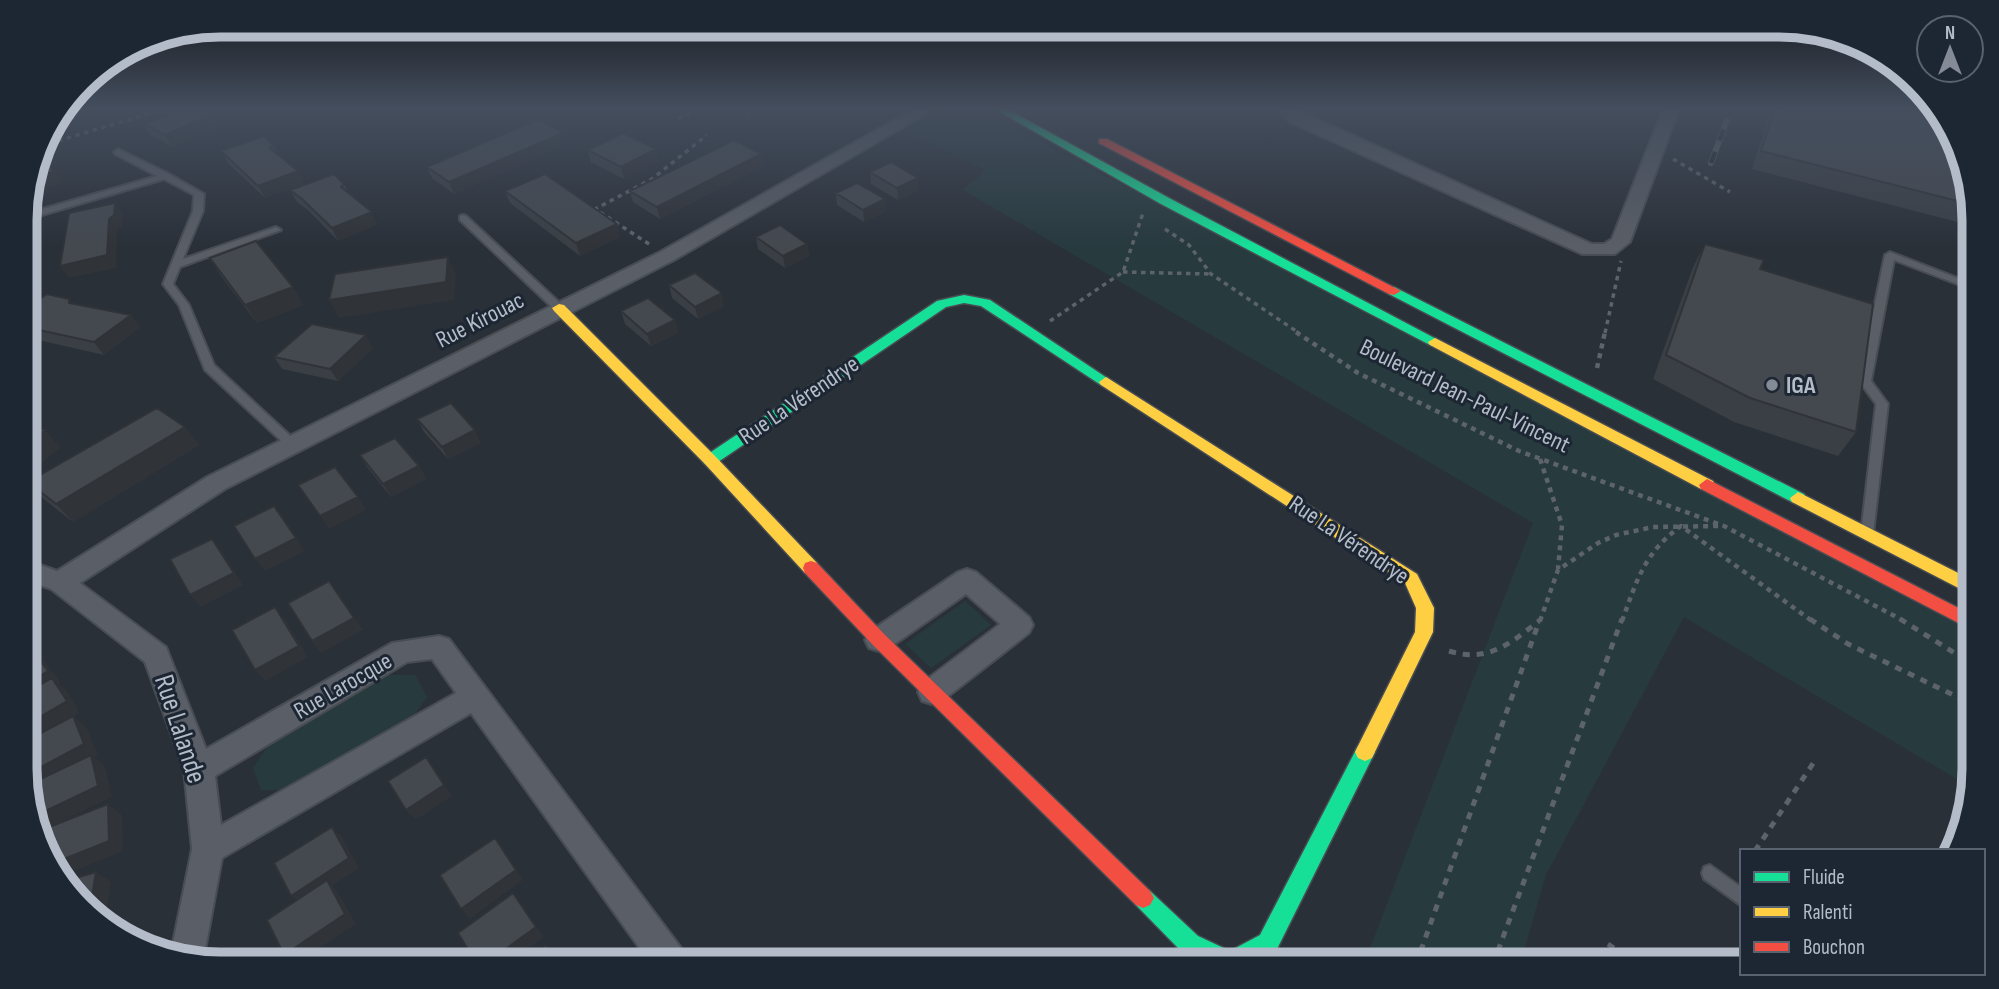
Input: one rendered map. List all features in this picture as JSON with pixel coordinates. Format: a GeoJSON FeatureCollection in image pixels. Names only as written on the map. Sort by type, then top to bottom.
{"type":"FeatureCollection","features":[{"type":"Feature","properties":{"kind":"street","name":"Rue Kirouac"},"geometry":{"type":"LineString","coordinates":[[60,582],[216,483],[294,446],[559,308],[667,257],[845,155]]}},
{"type":"Feature","properties":{"kind":"street","name":"Boulevard Jean-Paul-Vincent"},"geometry":{"type":"LineString","coordinates":[[1082,155],[1962,618]]}},
{"type":"Feature","properties":{"kind":"street"},"geometry":{"type":"LineString","coordinates":[[1130,155],[1962,583]]}},
{"type":"Feature","properties":{"kind":"street"},"geometry":{"type":"LineString","coordinates":[[1378,155],[1589,250],[1608,250],[1620,242],[1654,155]]}},
{"type":"Feature","properties":{"kind":"street","name":"Rue La Vérendrye"},"geometry":{"type":"LineString","coordinates":[[710,460],[942,304],[964,299],[985,303],[1410,579],[1425,601],[1427,624],[1421,641],[1268,943],[1250,952]]}},
{"type":"Feature","properties":{"kind":"street","name":"Rue La Vérendrye"},"geometry":{"type":"LineString","coordinates":[[559,308],[710,460],[879,640],[1189,944],[1208,952]]}},
{"type":"Feature","properties":{"kind":"street"},"geometry":{"type":"LineString","coordinates":[[1577,416],[1591,392]]}},
{"type":"Feature","properties":{"kind":"street","name":"Rue Lalande"},"geometry":{"type":"LineString","coordinates":[[37,574],[60,582],[156,655],[199,769],[208,849],[188,950]]}},
{"type":"Feature","properties":{"kind":"street"},"geometry":{"type":"LineString","coordinates":[[879,640],[967,579],[1019,625],[932,692]]}},
{"type":"Feature","properties":{"kind":"street","name":"Rue Larocque"},"geometry":{"type":"LineString","coordinates":[[199,769],[402,652],[439,648],[663,952]]}},
{"type":"Feature","properties":{"kind":"street"},"geometry":{"type":"LineString","coordinates":[[208,849],[474,697]]}},
{"type":"Feature","properties":{"kind":"lane"},"geometry":{"type":"LineString","coordinates":[[124,155],[199,194],[198,211],[168,284],[184,305],[209,367],[294,446]]}},
{"type":"Feature","properties":{"kind":"lane"},"geometry":{"type":"LineString","coordinates":[[37,214],[166,176]]}},
{"type":"Feature","properties":{"kind":"lane"},"geometry":{"type":"LineString","coordinates":[[463,218],[559,308]]}},
{"type":"Feature","properties":{"kind":"lane"},"geometry":{"type":"LineString","coordinates":[[176,265],[276,230]]}},
{"type":"Feature","properties":{"kind":"lane"},"geometry":{"type":"LineString","coordinates":[[1867,534],[1882,404],[1865,381],[1890,255],[1962,283]]}},
{"type":"Feature","properties":{"kind":"lane"},"geometry":{"type":"LineString","coordinates":[[1710,873],[1740,896]]}},
{"type":"Feature","properties":{"kind":"path"},"geometry":{"type":"LineString","coordinates":[[667,257],[595,209],[652,179],[682,155]]}},
{"type":"Feature","properties":{"kind":"path"},"geometry":{"type":"LineString","coordinates":[[1667,155],[1730,192]]}},
{"type":"Feature","properties":{"kind":"path"},"geometry":{"type":"LineString","coordinates":[[1132,206],[1152,220]]}},
{"type":"Feature","properties":{"kind":"path"},"geometry":{"type":"LineString","coordinates":[[1124,272],[1143,213]]}},
{"type":"Feature","properties":{"kind":"path","name":"Boulevard Jean-Paul-Vincent"},"geometry":{"type":"LineString","coordinates":[[1162,227],[1189,246],[1211,274],[1358,373],[1434,412],[1540,459],[1724,526],[1908,623],[1962,657]]}},
{"type":"Feature","properties":{"kind":"path"},"geometry":{"type":"LineString","coordinates":[[1591,392],[1622,267],[1620,242]]}},
{"type":"Feature","properties":{"kind":"path"},"geometry":{"type":"LineString","coordinates":[[1032,333],[1124,272],[1211,274]]}},
{"type":"Feature","properties":{"kind":"path"},"geometry":{"type":"LineString","coordinates":[[1420,952],[1558,570],[1562,525],[1540,459]]}},
{"type":"Feature","properties":{"kind":"path"},"geometry":{"type":"LineString","coordinates":[[1558,570],[1588,546],[1620,532],[1658,525],[1724,526]]}},
{"type":"Feature","properties":{"kind":"path"},"geometry":{"type":"LineString","coordinates":[[1681,526],[1790,606],[1848,643],[1962,699]]}},
{"type":"Feature","properties":{"kind":"path"},"geometry":{"type":"LineString","coordinates":[[1498,952],[1643,564],[1662,540],[1681,526]]}},
{"type":"Feature","properties":{"kind":"path"},"geometry":{"type":"LineString","coordinates":[[1421,641],[1466,658],[1499,652],[1540,620]]}},
{"type":"Feature","properties":{"kind":"path"},"geometry":{"type":"LineString","coordinates":[[1756,849],[1814,762]]}},
{"type":"Feature","properties":{"kind":"path"},"geometry":{"type":"LineString","coordinates":[[1608,944],[1620,952]]}},
{"type":"Feature","properties":{"kind":"green space"},"geometry":{"type":"Polygon","coordinates":[[[954,155],[1065,155],[1962,618],[1961,782],[1684,617],[1546,875],[1524,952],[1369,952],[1533,523],[963,190],[986,170],[954,155]]]}},
{"type":"Feature","properties":{"kind":"green space"},"geometry":{"type":"Polygon","coordinates":[[[965,601],[991,625],[931,668],[905,644],[965,601]]]}},
{"type":"Feature","properties":{"kind":"green space"},"geometry":{"type":"Polygon","coordinates":[[[385,675],[415,675],[427,697],[406,726],[289,790],[261,790],[253,768],[268,746],[385,675]]]}},
{"type":"Feature","properties":{"kind":"building"},"geometry":{"type":"Polygon","coordinates":[[[225,155],[279,155],[298,171],[258,186],[225,155]]]}},
{"type":"Feature","properties":{"kind":"building"},"geometry":{"type":"Polygon","coordinates":[[[455,155],[511,155],[449,182],[427,167],[455,155]]]}},
{"type":"Feature","properties":{"kind":"building"},"geometry":{"type":"Polygon","coordinates":[[[598,155],[644,155],[621,167],[598,155]]]}},
{"type":"Feature","properties":{"kind":"building"},"geometry":{"type":"Polygon","coordinates":[[[703,155],[759,155],[657,207],[630,191],[703,155]]]}},
{"type":"Feature","properties":{"kind":"building"},"geometry":{"type":"Polygon","coordinates":[[[1777,155],[1950,155],[1961,202],[1777,155]]]}},
{"type":"Feature","properties":{"kind":"building"},"geometry":{"type":"Polygon","coordinates":[[[48,157],[53,172],[42,175],[48,157]]]}},
{"type":"Feature","properties":{"kind":"building"},"geometry":{"type":"Polygon","coordinates":[[[891,162],[918,178],[897,188],[870,172],[891,162]]]}},
{"type":"Feature","properties":{"kind":"building"},"geometry":{"type":"Polygon","coordinates":[[[334,174],[344,184],[341,187],[372,212],[332,228],[290,190],[334,174]]]}},
{"type":"Feature","properties":{"kind":"building"},"geometry":{"type":"Polygon","coordinates":[[[545,174],[617,224],[576,243],[505,191],[545,174]]]}},
{"type":"Feature","properties":{"kind":"building"},"geometry":{"type":"Polygon","coordinates":[[[857,183],[885,199],[863,210],[836,193],[857,183]]]}},
{"type":"Feature","properties":{"kind":"building"},"geometry":{"type":"Polygon","coordinates":[[[115,203],[114,215],[109,219],[107,255],[60,266],[69,213],[115,203]]]}},
{"type":"Feature","properties":{"kind":"building"},"geometry":{"type":"Polygon","coordinates":[[[780,225],[807,244],[783,256],[756,237],[780,225]]]}},
{"type":"Feature","properties":{"kind":"building"},"geometry":{"type":"Polygon","coordinates":[[[256,241],[293,287],[245,305],[210,258],[256,241]]]}},
{"type":"Feature","properties":{"kind":"building"},"geometry":{"type":"Polygon","coordinates":[[[1705,244],[1764,260],[1760,269],[1873,304],[1856,432],[1750,398],[1666,355],[1705,244]]]}},
{"type":"Feature","properties":{"kind":"building"},"geometry":{"type":"Polygon","coordinates":[[[448,257],[446,282],[329,300],[335,274],[448,257]]]}},
{"type":"Feature","properties":{"kind":"building"},"geometry":{"type":"Polygon","coordinates":[[[695,273],[722,293],[695,307],[669,285],[695,273]]]}},
{"type":"Feature","properties":{"kind":"building"},"geometry":{"type":"Polygon","coordinates":[[[47,294],[69,299],[69,303],[131,315],[94,342],[37,330],[37,301],[47,294]]]}},
{"type":"Feature","properties":{"kind":"building"},"geometry":{"type":"Polygon","coordinates":[[[648,298],[675,320],[647,334],[621,311],[648,298]]]}},
{"type":"Feature","properties":{"kind":"building"},"geometry":{"type":"Polygon","coordinates":[[[312,324],[366,335],[330,369],[274,357],[312,324]]]}},
{"type":"Feature","properties":{"kind":"building"},"geometry":{"type":"Polygon","coordinates":[[[451,403],[475,430],[442,447],[417,419],[451,403]]]}},
{"type":"Feature","properties":{"kind":"building"},"geometry":{"type":"Polygon","coordinates":[[[157,408],[185,427],[56,504],[37,489],[37,477],[157,408]]]}},
{"type":"Feature","properties":{"kind":"building"},"geometry":{"type":"Polygon","coordinates":[[[37,428],[45,430],[37,436],[37,428]]]}},
{"type":"Feature","properties":{"kind":"building"},"geometry":{"type":"Polygon","coordinates":[[[395,438],[419,466],[383,484],[360,455],[395,438]]]}},
{"type":"Feature","properties":{"kind":"building"},"geometry":{"type":"Polygon","coordinates":[[[335,467],[358,497],[320,516],[298,485],[335,467]]]}},
{"type":"Feature","properties":{"kind":"building"},"geometry":{"type":"Polygon","coordinates":[[[274,506],[296,538],[255,559],[234,526],[274,506]]]}},
{"type":"Feature","properties":{"kind":"building"},"geometry":{"type":"Polygon","coordinates":[[[212,539],[234,573],[190,595],[170,559],[212,539]]]}},
{"type":"Feature","properties":{"kind":"building"},"geometry":{"type":"Polygon","coordinates":[[[329,581],[354,618],[312,641],[288,603],[329,581]]]}},
{"type":"Feature","properties":{"kind":"building"},"geometry":{"type":"Polygon","coordinates":[[[275,607],[299,646],[255,670],[232,630],[275,607]]]}},
{"type":"Feature","properties":{"kind":"building"},"geometry":{"type":"Polygon","coordinates":[[[37,657],[48,671],[37,678],[37,657]]]}},
{"type":"Feature","properties":{"kind":"building"},"geometry":{"type":"Polygon","coordinates":[[[52,678],[67,701],[37,719],[37,687],[52,678]]]}},
{"type":"Feature","properties":{"kind":"building"},"geometry":{"type":"Polygon","coordinates":[[[73,716],[84,744],[37,769],[37,735],[73,716]]]}},
{"type":"Feature","properties":{"kind":"building"},"geometry":{"type":"Polygon","coordinates":[[[91,755],[98,786],[42,813],[37,780],[91,755]]]}},
{"type":"Feature","properties":{"kind":"building"},"geometry":{"type":"Polygon","coordinates":[[[426,757],[444,785],[406,810],[388,781],[426,757]]]}},
{"type":"Feature","properties":{"kind":"building"},"geometry":{"type":"Polygon","coordinates":[[[108,804],[109,841],[62,860],[47,828],[108,804]]]}},
{"type":"Feature","properties":{"kind":"building"},"geometry":{"type":"Polygon","coordinates":[[[332,827],[349,858],[291,896],[274,863],[332,827]]]}},
{"type":"Feature","properties":{"kind":"building"},"geometry":{"type":"Polygon","coordinates":[[[495,838],[516,870],[461,909],[440,875],[495,838]]]}},
{"type":"Feature","properties":{"kind":"building"},"geometry":{"type":"Polygon","coordinates":[[[96,872],[92,900],[82,890],[74,879],[96,872]]]}},
{"type":"Feature","properties":{"kind":"building"},"geometry":{"type":"Polygon","coordinates":[[[327,880],[345,914],[288,952],[283,952],[267,920],[327,880]]]}},
{"type":"Feature","properties":{"kind":"building"},"geometry":{"type":"Polygon","coordinates":[[[513,893],[536,927],[502,952],[470,952],[458,933],[513,893]]]}},
{"type":"Feature","properties":{"kind":"building"},"geometry":{"type":"Polygon","coordinates":[[[546,945],[551,952],[536,952],[546,945]]]}},
{"type":"Feature","properties":{"kind":"railway"},"geometry":{"type":"LineString","coordinates":[[1711,163],[1714,155]]}},
{"type":"Feature","properties":{"kind":"traffic: fast"},"geometry":{"type":"LineString","coordinates":[[1083,155],[1435,342]]}},
{"type":"Feature","properties":{"kind":"traffic: fast"},"geometry":{"type":"LineString","coordinates":[[1394,291],[1798,498]]}},
{"type":"Feature","properties":{"kind":"traffic: fast"},"geometry":{"type":"LineString","coordinates":[[710,460],[942,304],[964,299],[985,303],[1106,382]]}},
{"type":"Feature","properties":{"kind":"traffic: fast"},"geometry":{"type":"LineString","coordinates":[[1250,952],[1268,943],[1365,752]]}},
{"type":"Feature","properties":{"kind":"traffic: fast"},"geometry":{"type":"LineString","coordinates":[[1143,898],[1190,944],[1208,952]]}},
{"type":"Feature","properties":{"kind":"traffic: slow"},"geometry":{"type":"LineString","coordinates":[[559,308],[710,460],[811,568]]}},
{"type":"Feature","properties":{"kind":"traffic: slow"},"geometry":{"type":"LineString","coordinates":[[1435,342],[1707,485]]}},
{"type":"Feature","properties":{"kind":"traffic: slow"},"geometry":{"type":"LineString","coordinates":[[1106,382],[1411,579],[1425,608],[1424,632],[1365,752]]}},
{"type":"Feature","properties":{"kind":"traffic: slow"},"geometry":{"type":"LineString","coordinates":[[1798,498],[1962,583]]}},
{"type":"Feature","properties":{"kind":"traffic: jam"},"geometry":{"type":"LineString","coordinates":[[1130,155],[1394,291]]}},
{"type":"Feature","properties":{"kind":"traffic: jam"},"geometry":{"type":"LineString","coordinates":[[1707,485],[1962,618]]}},
{"type":"Feature","properties":{"kind":"traffic: jam"},"geometry":{"type":"LineString","coordinates":[[811,568],[879,640],[1143,898]]}},
{"type":"Feature","properties":{"kind":"place","name":"IGA"},"geometry":{"type":"Point","coordinates":[1772,385]}}]}
